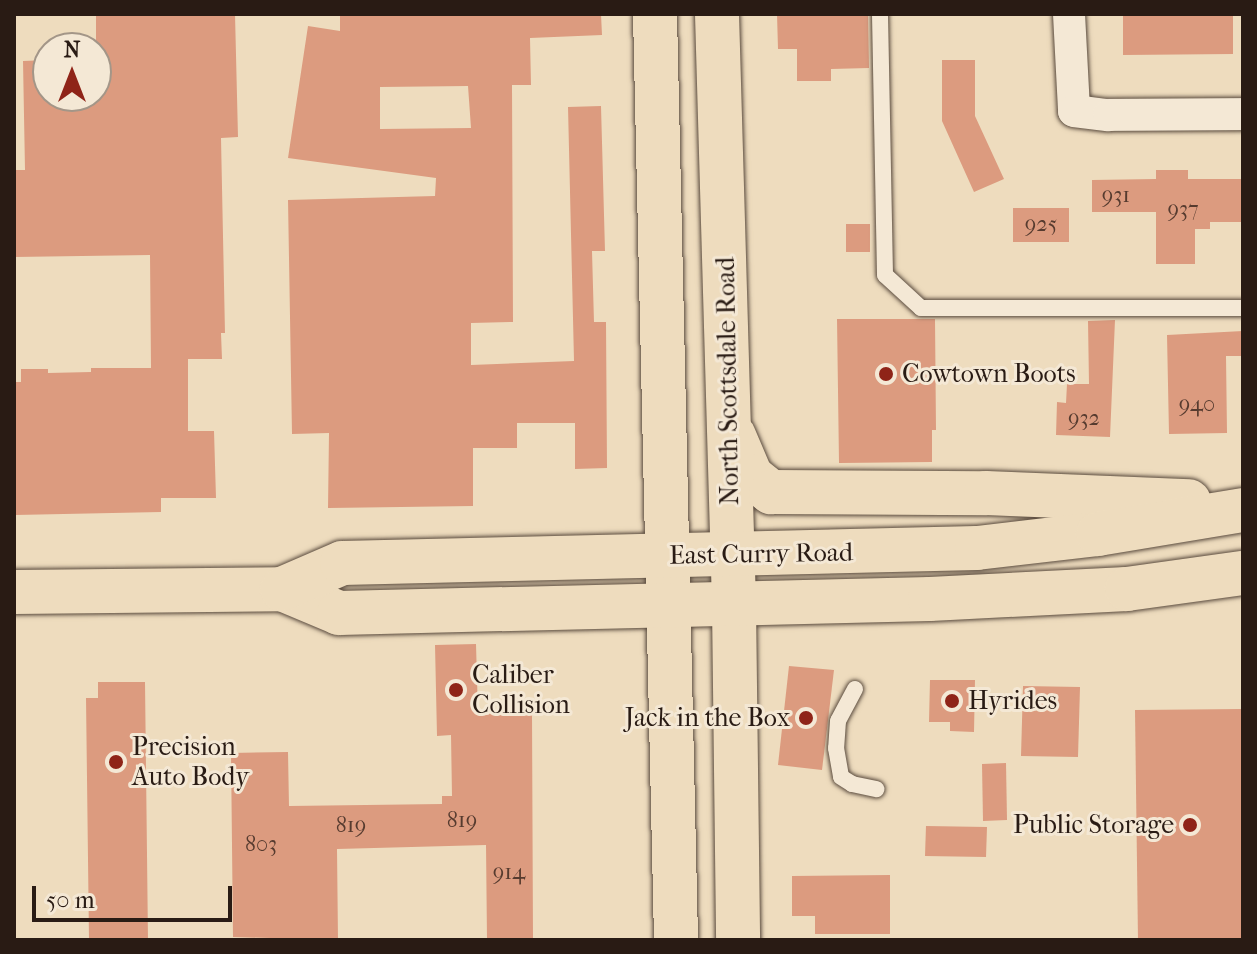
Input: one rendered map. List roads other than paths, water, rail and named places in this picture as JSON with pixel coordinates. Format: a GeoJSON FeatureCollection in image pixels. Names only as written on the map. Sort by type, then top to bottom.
{"type":"FeatureCollection","features":[{"type":"Feature","properties":{"kind":"main road"},"geometry":{"type":"LineString","coordinates":[[655,14],[676,940]]}},
{"type":"Feature","properties":{"kind":"main road","name":"North Scottsdale Road"},"geometry":{"type":"LineString","coordinates":[[717,14],[730,427],[738,940]]}},
{"type":"Feature","properties":{"kind":"main road"},"geometry":{"type":"LineString","coordinates":[[730,427],[751,476],[771,492],[1101,496],[1243,507]]}},
{"type":"Feature","properties":{"kind":"main road","name":"East Curry Road"},"geometry":{"type":"LineString","coordinates":[[14,592],[282,589],[342,563],[977,548],[1098,534],[1243,507]]}},
{"type":"Feature","properties":{"kind":"main road","name":"East Curry Road"},"geometry":{"type":"LineString","coordinates":[[282,589],[339,613],[734,605],[1127,589],[1243,573]]}},
{"type":"Feature","properties":{"kind":"street"},"geometry":{"type":"LineString","coordinates":[[1069,14],[1074,111],[1109,115],[1243,114]]}},
{"type":"Feature","properties":{"kind":"lane"},"geometry":{"type":"LineString","coordinates":[[880,14],[885,275],[921,308],[1243,308]]}},
{"type":"Feature","properties":{"kind":"lane"},"geometry":{"type":"LineString","coordinates":[[855,689],[838,721],[836,748],[841,777],[852,784],[876,789]]}},
{"type":"Feature","properties":{"kind":"place","name":"Cowtown Boots"},"geometry":{"type":"Point","coordinates":[886,374]}},
{"type":"Feature","properties":{"kind":"place","name":"Caliber Collision"},"geometry":{"type":"Point","coordinates":[456,690]}},
{"type":"Feature","properties":{"kind":"place","name":"Hyrides"},"geometry":{"type":"Point","coordinates":[952,701]}},
{"type":"Feature","properties":{"kind":"place","name":"Jack in the Box"},"geometry":{"type":"Point","coordinates":[806,718]}},
{"type":"Feature","properties":{"kind":"place","name":"Precision Auto Body"},"geometry":{"type":"Point","coordinates":[116,762]}},
{"type":"Feature","properties":{"kind":"place","name":"Public Storage"},"geometry":{"type":"Point","coordinates":[1190,825]}}]}
